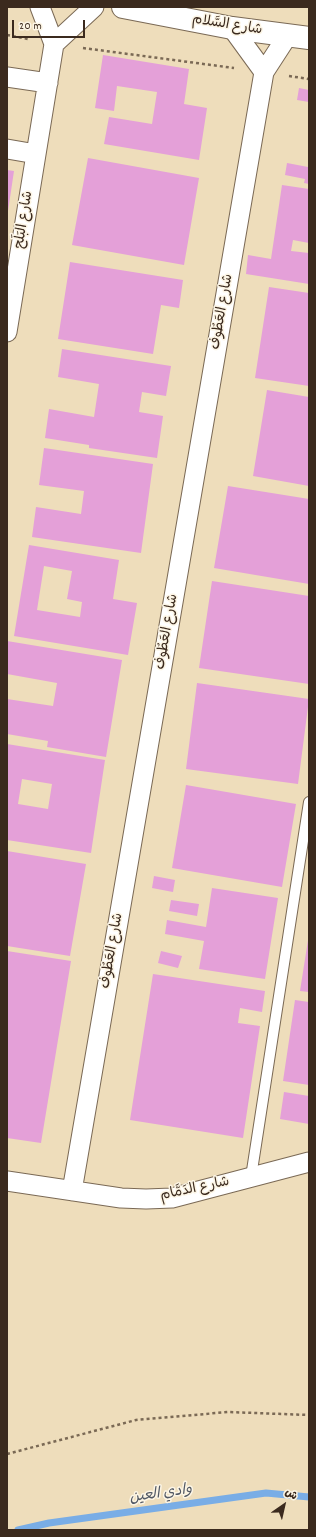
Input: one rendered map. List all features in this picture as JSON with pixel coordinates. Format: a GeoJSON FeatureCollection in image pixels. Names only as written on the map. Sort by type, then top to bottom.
{"type":"FeatureCollection","features":[{"type":"Feature","properties":{"kind":"street","name":"شارع البَلَح"},"geometry":{"type":"LineString","coordinates":[[7,332],[54,44],[40,7]]}},
{"type":"Feature","properties":{"kind":"street"},"geometry":{"type":"LineString","coordinates":[[54,44],[94,7]]}},
{"type":"Feature","properties":{"kind":"street","name":"شارع السَّلام"},"geometry":{"type":"LineString","coordinates":[[122,7],[232,28],[309,38]]}},
{"type":"Feature","properties":{"kind":"street"},"geometry":{"type":"LineString","coordinates":[[232,28],[264,72]]}},
{"type":"Feature","properties":{"kind":"street","name":"شارع العَطُوف"},"geometry":{"type":"LineString","coordinates":[[72,1191],[264,72],[288,36]]}},
{"type":"Feature","properties":{"kind":"street"},"geometry":{"type":"LineString","coordinates":[[7,77],[48,83]]}},
{"type":"Feature","properties":{"kind":"street"},"geometry":{"type":"LineString","coordinates":[[7,149],[36,154]]}},
{"type":"Feature","properties":{"kind":"street","name":"شارع الدَمَّام"},"geometry":{"type":"LineString","coordinates":[[7,1181],[121,1198],[172,1198],[309,1162]]}},
{"type":"Feature","properties":{"kind":"lane"},"geometry":{"type":"LineString","coordinates":[[251,1177],[309,802]]}},
{"type":"Feature","properties":{"kind":"path"},"geometry":{"type":"LineString","coordinates":[[7,36],[54,44],[309,79]]}},
{"type":"Feature","properties":{"kind":"path"},"geometry":{"type":"LineString","coordinates":[[7,1454],[136,1420],[228,1412],[309,1415]]}},
{"type":"Feature","properties":{"kind":"building"},"geometry":{"type":"Polygon","coordinates":[[[103,55],[189,69],[184,104],[207,108],[199,160],[104,144],[109,117],[152,124],[157,92],[117,86],[114,111],[95,108],[103,55]]]}},
{"type":"Feature","properties":{"kind":"building"},"geometry":{"type":"Polygon","coordinates":[[[299,88],[309,90],[309,102],[297,100],[299,88]]]}},
{"type":"Feature","properties":{"kind":"building"},"geometry":{"type":"Polygon","coordinates":[[[88,158],[199,178],[184,265],[72,245],[88,158]]]}},
{"type":"Feature","properties":{"kind":"building"},"geometry":{"type":"Polygon","coordinates":[[[287,163],[308,167],[309,163],[309,184],[304,183],[305,179],[285,175],[287,163]]]}},
{"type":"Feature","properties":{"kind":"building"},"geometry":{"type":"Polygon","coordinates":[[[7,170],[14,171],[8,211],[7,211],[7,170]]]}},
{"type":"Feature","properties":{"kind":"building"},"geometry":{"type":"Polygon","coordinates":[[[282,185],[309,189],[309,243],[293,240],[291,251],[309,253],[309,284],[246,274],[248,255],[271,259],[282,185]]]}},
{"type":"Feature","properties":{"kind":"building"},"geometry":{"type":"Polygon","coordinates":[[[70,262],[183,280],[179,308],[161,305],[153,354],[58,339],[70,262]]]}},
{"type":"Feature","properties":{"kind":"building"},"geometry":{"type":"Polygon","coordinates":[[[269,287],[309,293],[309,386],[255,378],[269,287]]]}},
{"type":"Feature","properties":{"kind":"building"},"geometry":{"type":"Polygon","coordinates":[[[62,349],[171,366],[166,396],[142,392],[139,412],[163,416],[157,458],[89,448],[89,445],[45,438],[49,409],[94,417],[99,384],[58,377],[62,349]]]}},
{"type":"Feature","properties":{"kind":"building"},"geometry":{"type":"Polygon","coordinates":[[[267,390],[309,397],[309,486],[253,476],[267,390]]]}},
{"type":"Feature","properties":{"kind":"building"},"geometry":{"type":"Polygon","coordinates":[[[44,448],[153,464],[141,553],[32,537],[36,507],[81,514],[84,491],[39,485],[44,448]]]}},
{"type":"Feature","properties":{"kind":"building"},"geometry":{"type":"Polygon","coordinates":[[[228,486],[309,499],[309,584],[214,568],[228,486]]]}},
{"type":"Feature","properties":{"kind":"building"},"geometry":{"type":"Polygon","coordinates":[[[29,545],[119,560],[113,599],[137,603],[128,655],[14,636],[29,545]],[[44,566],[37,610],[80,617],[82,602],[67,599],[72,571],[44,566]]]}},
{"type":"Feature","properties":{"kind":"building"},"geometry":{"type":"Polygon","coordinates":[[[212,581],[309,596],[309,684],[199,668],[212,581]]]}},
{"type":"Feature","properties":{"kind":"building"},"geometry":{"type":"Polygon","coordinates":[[[7,641],[122,660],[106,757],[47,747],[48,741],[7,734],[7,699],[53,706],[57,683],[7,674],[7,641]]]}},
{"type":"Feature","properties":{"kind":"building"},"geometry":{"type":"Polygon","coordinates":[[[197,683],[309,699],[298,784],[186,769],[197,683]]]}},
{"type":"Feature","properties":{"kind":"building"},"geometry":{"type":"Polygon","coordinates":[[[7,744],[105,760],[91,853],[7,840],[7,744]],[[22,779],[18,804],[48,809],[52,784],[22,779]]]}},
{"type":"Feature","properties":{"kind":"building"},"geometry":{"type":"Polygon","coordinates":[[[186,785],[296,804],[282,887],[172,868],[186,785]]]}},
{"type":"Feature","properties":{"kind":"building"},"geometry":{"type":"Polygon","coordinates":[[[7,851],[86,864],[70,956],[7,946],[7,851]]]}},
{"type":"Feature","properties":{"kind":"building"},"geometry":{"type":"Polygon","coordinates":[[[154,876],[175,880],[173,892],[152,888],[154,876]]]}},
{"type":"Feature","properties":{"kind":"building"},"geometry":{"type":"Polygon","coordinates":[[[212,888],[278,898],[265,979],[199,969],[204,941],[165,934],[167,920],[206,927],[212,888]]]}},
{"type":"Feature","properties":{"kind":"building"},"geometry":{"type":"Polygon","coordinates":[[[171,900],[199,904],[197,916],[169,911],[171,900]]]}},
{"type":"Feature","properties":{"kind":"building"},"geometry":{"type":"Polygon","coordinates":[[[309,940],[309,992],[300,991],[309,940]]]}},
{"type":"Feature","properties":{"kind":"building"},"geometry":{"type":"Polygon","coordinates":[[[7,951],[71,961],[41,1143],[7,1138],[7,951]]]}},
{"type":"Feature","properties":{"kind":"building"},"geometry":{"type":"Polygon","coordinates":[[[161,951],[182,956],[178,968],[158,963],[161,951]]]}},
{"type":"Feature","properties":{"kind":"building"},"geometry":{"type":"Polygon","coordinates":[[[153,974],[265,991],[262,1012],[240,1008],[238,1023],[260,1026],[243,1138],[130,1120],[153,974]]]}},
{"type":"Feature","properties":{"kind":"building"},"geometry":{"type":"Polygon","coordinates":[[[295,1000],[309,1002],[309,1085],[283,1081],[295,1000]]]}},
{"type":"Feature","properties":{"kind":"building"},"geometry":{"type":"Polygon","coordinates":[[[284,1092],[309,1096],[309,1124],[280,1119],[284,1092]]]}},
{"type":"Feature","properties":{"kind":"waterway","name":"وادي العين"},"geometry":{"type":"LineString","coordinates":[[18,1530],[49,1523],[266,1493],[309,1497]]}}]}
